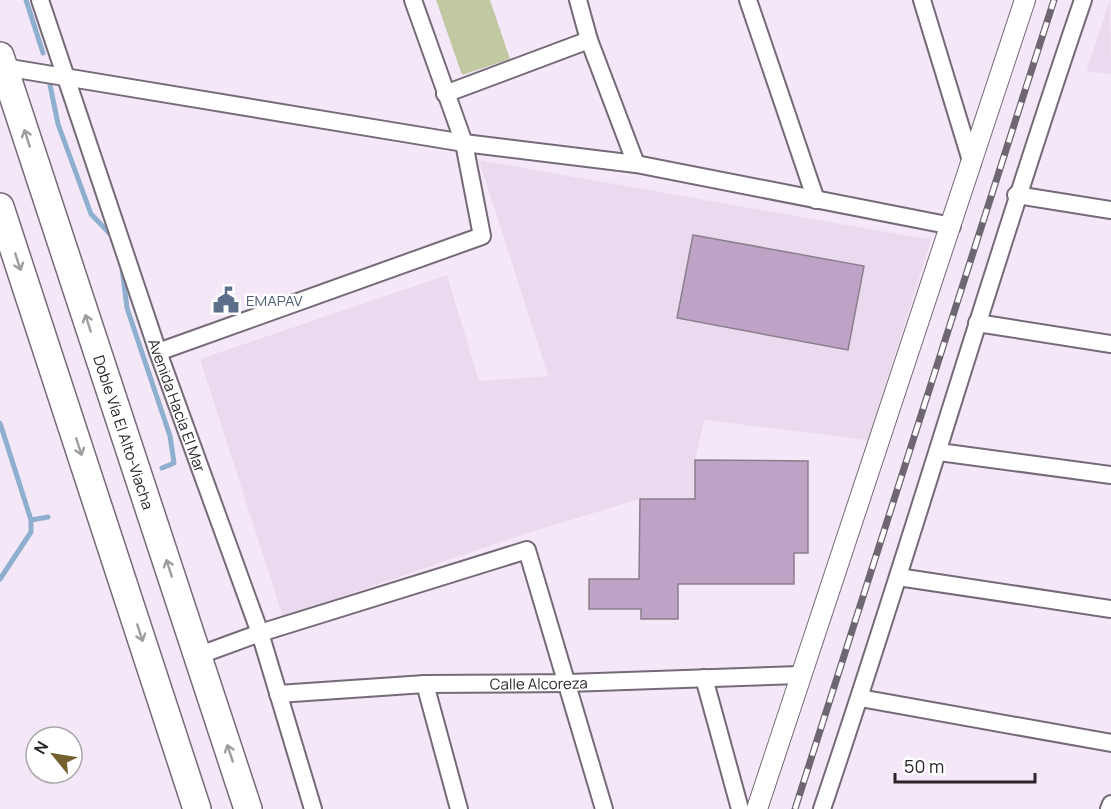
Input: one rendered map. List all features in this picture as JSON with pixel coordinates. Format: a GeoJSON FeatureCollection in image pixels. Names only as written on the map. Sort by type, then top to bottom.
{"type":"FeatureCollection","features":[{"type":"Feature","properties":{"kind":"highway","name":"Doble Vía El Alto-Viacha"},"geometry":{"type":"LineString","coordinates":[[2,61],[248,809]]}},
{"type":"Feature","properties":{"kind":"highway"},"geometry":{"type":"LineString","coordinates":[[0,207],[197,809]]}},
{"type":"Feature","properties":{"kind":"street","name":"Avenida Hacia El Mar"},"geometry":{"type":"LineString","coordinates":[[40,0],[158,352],[260,633],[313,809]]}},
{"type":"Feature","properties":{"kind":"street"},"geometry":{"type":"LineString","coordinates":[[158,352],[482,236],[464,143],[413,0]]}},
{"type":"Feature","properties":{"kind":"street"},"geometry":{"type":"LineString","coordinates":[[578,0],[589,40],[636,164]]}},
{"type":"Feature","properties":{"kind":"street"},"geometry":{"type":"LineString","coordinates":[[747,0],[816,200]]}},
{"type":"Feature","properties":{"kind":"street"},"geometry":{"type":"LineString","coordinates":[[922,0],[972,164]]}},
{"type":"Feature","properties":{"kind":"street"},"geometry":{"type":"LineString","coordinates":[[757,809],[1025,0]]}},
{"type":"Feature","properties":{"kind":"street"},"geometry":{"type":"LineString","coordinates":[[822,809],[939,452],[1016,195],[1083,0]]}},
{"type":"Feature","properties":{"kind":"street"},"geometry":{"type":"LineString","coordinates":[[445,94],[589,40]]}},
{"type":"Feature","properties":{"kind":"street"},"geometry":{"type":"LineString","coordinates":[[2,61],[65,77],[464,143],[636,164],[952,226]]}},
{"type":"Feature","properties":{"kind":"street"},"geometry":{"type":"LineString","coordinates":[[1016,195],[1111,210]]}},
{"type":"Feature","properties":{"kind":"street"},"geometry":{"type":"LineString","coordinates":[[977,323],[1111,344]]}},
{"type":"Feature","properties":{"kind":"street"},"geometry":{"type":"LineString","coordinates":[[939,452],[1111,475]]}},
{"type":"Feature","properties":{"kind":"street"},"geometry":{"type":"LineString","coordinates":[[197,656],[260,633],[527,550],[604,809]]}},
{"type":"Feature","properties":{"kind":"street"},"geometry":{"type":"LineString","coordinates":[[898,577],[1111,609]]}},
{"type":"Feature","properties":{"kind":"street","name":"Calle Alcoreza"},"geometry":{"type":"LineString","coordinates":[[278,694],[425,684],[568,683],[800,675]]}},
{"type":"Feature","properties":{"kind":"street"},"geometry":{"type":"LineString","coordinates":[[704,678],[740,809]]}},
{"type":"Feature","properties":{"kind":"street"},"geometry":{"type":"LineString","coordinates":[[425,684],[459,809]]}},
{"type":"Feature","properties":{"kind":"street"},"geometry":{"type":"LineString","coordinates":[[860,698],[1111,742]]}},
{"type":"Feature","properties":{"kind":"street"},"geometry":{"type":"LineString","coordinates":[[1109,809],[1111,804]]}},
{"type":"Feature","properties":{"kind":"shaded area"},"geometry":{"type":"Polygon","coordinates":[[[1110,0],[1111,74],[1086,71],[1110,0]]]}},
{"type":"Feature","properties":{"kind":"shaded area"},"geometry":{"type":"Polygon","coordinates":[[[479,160],[931,240],[868,440],[704,420],[695,460],[695,499],[640,499],[524,534],[283,617],[200,359],[447,275],[479,381],[548,376],[479,160]]]}},
{"type":"Feature","properties":{"kind":"green space"},"geometry":{"type":"Polygon","coordinates":[[[436,0],[490,0],[510,59],[462,75],[436,0]]]}},
{"type":"Feature","properties":{"kind":"building"},"geometry":{"type":"Polygon","coordinates":[[[693,235],[864,266],[848,350],[677,318],[693,235]]]}},
{"type":"Feature","properties":{"kind":"building"},"geometry":{"type":"Polygon","coordinates":[[[695,460],[808,461],[808,553],[794,553],[794,584],[678,584],[678,619],[641,619],[641,609],[589,609],[589,579],[639,579],[640,499],[695,499],[695,460]]]}},
{"type":"Feature","properties":{"kind":"waterway"},"geometry":{"type":"LineString","coordinates":[[26,0],[43,53]]}},
{"type":"Feature","properties":{"kind":"waterway"},"geometry":{"type":"LineString","coordinates":[[50,85],[58,124],[91,214],[112,236]]}},
{"type":"Feature","properties":{"kind":"waterway"},"geometry":{"type":"LineString","coordinates":[[122,268],[127,308],[170,436],[174,463],[162,468]]}},
{"type":"Feature","properties":{"kind":"waterway"},"geometry":{"type":"LineString","coordinates":[[0,423],[31,520],[31,532],[0,579]]}},
{"type":"Feature","properties":{"kind":"waterway"},"geometry":{"type":"LineString","coordinates":[[31,520],[48,517]]}},
{"type":"Feature","properties":{"kind":"railway"},"geometry":{"type":"LineString","coordinates":[[795,809],[1054,0]]}},
{"type":"Feature","properties":{"kind":"place","name":"EMAPAV"},"geometry":{"type":"Point","coordinates":[226,300]}}]}
